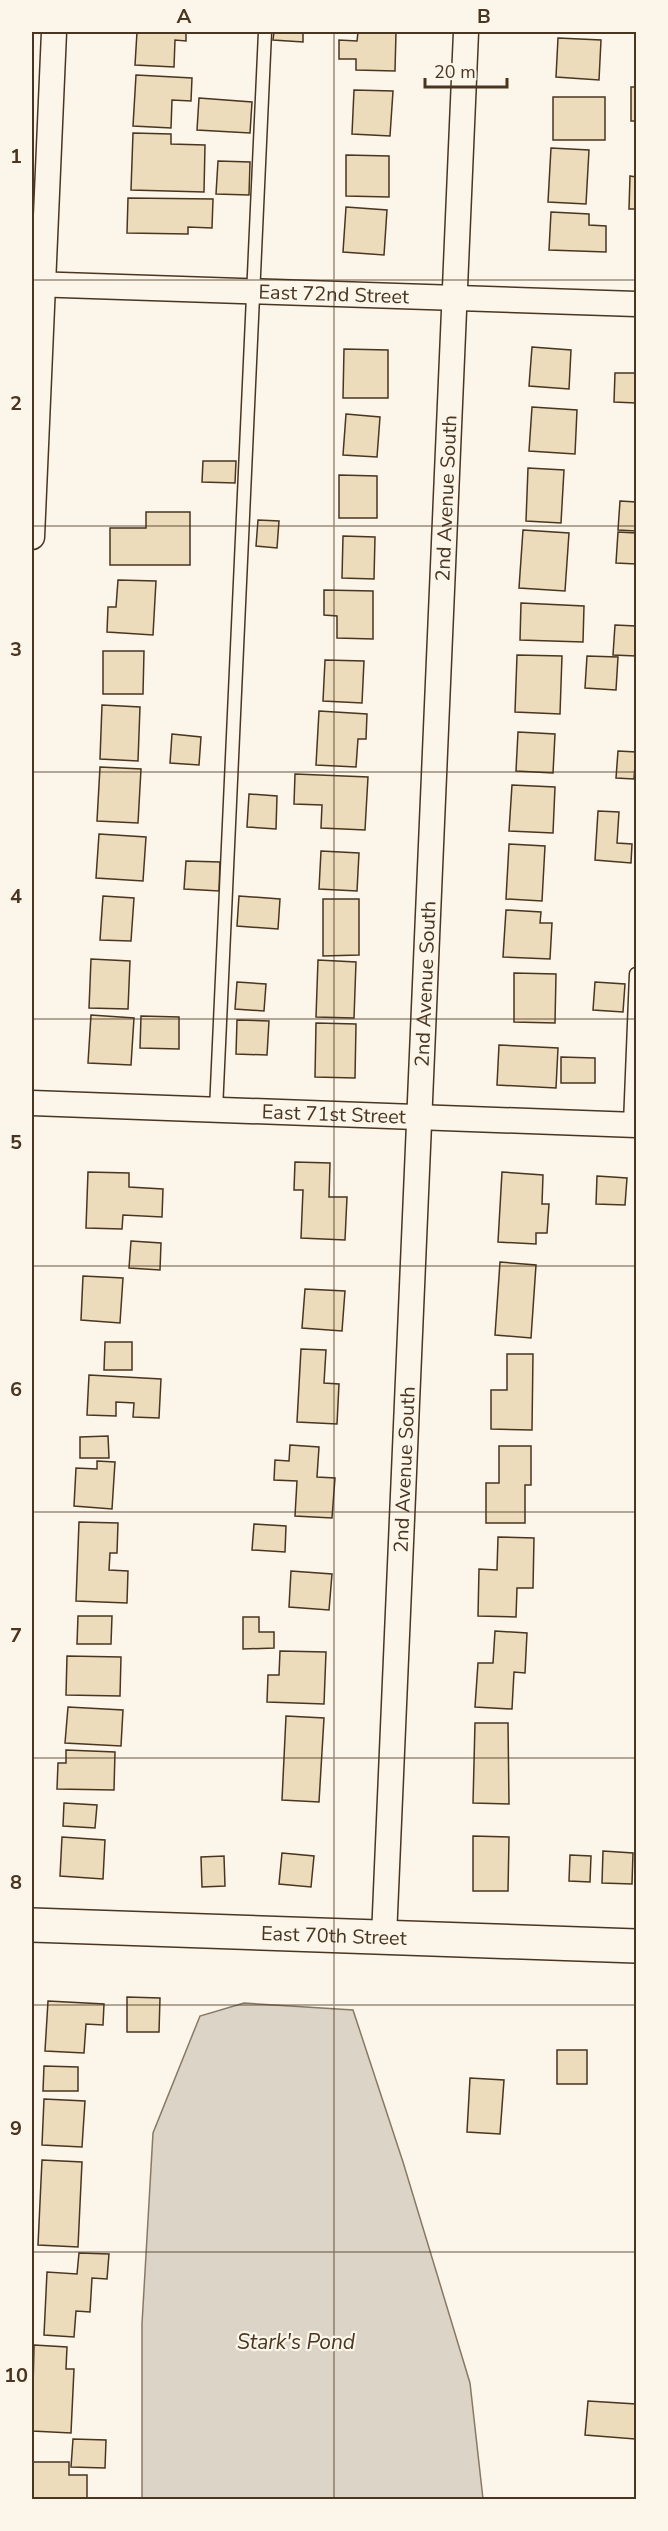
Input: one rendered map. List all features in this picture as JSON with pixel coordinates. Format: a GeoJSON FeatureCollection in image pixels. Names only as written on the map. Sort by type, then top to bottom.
{"type":"FeatureCollection","features":[{"type":"Feature","properties":{"kind":"street"},"geometry":{"type":"LineString","coordinates":[[32,537],[37,284],[54,32]]}},
{"type":"Feature","properties":{"kind":"street","name":"2nd Avenue South"},"geometry":{"type":"LineString","coordinates":[[384,1937],[466,32]]}},
{"type":"Feature","properties":{"kind":"street","name":"East 72nd Street"},"geometry":{"type":"LineString","coordinates":[[37,284],[636,304]]}},
{"type":"Feature","properties":{"kind":"street","name":"East 71st Street"},"geometry":{"type":"LineString","coordinates":[[32,1103],[633,1124]]}},
{"type":"Feature","properties":{"kind":"street","name":"East 70th Street"},"geometry":{"type":"LineString","coordinates":[[32,1925],[636,1946]]}},
{"type":"Feature","properties":{"kind":"lane"},"geometry":{"type":"LineString","coordinates":[[216,1110],[265,32]]}},
{"type":"Feature","properties":{"kind":"lane"},"geometry":{"type":"LineString","coordinates":[[633,1124],[636,974]]}},
{"type":"Feature","properties":{"kind":"water","name":"Stark's Pond"},"geometry":{"type":"Polygon","coordinates":[[[244,2003],[353,2010],[403,2162],[470,2383],[483,2499],[142,2499],[142,2324],[153,2133],[200,2016],[244,2003]]]}},
{"type":"Feature","properties":{"kind":"building"},"geometry":{"type":"Polygon","coordinates":[[[137,32],[186,32],[186,41],[175,40],[174,67],[135,65],[137,32]]]}},
{"type":"Feature","properties":{"kind":"building"},"geometry":{"type":"Polygon","coordinates":[[[274,32],[303,32],[303,42],[273,40],[274,32]]]}},
{"type":"Feature","properties":{"kind":"building"},"geometry":{"type":"Polygon","coordinates":[[[358,32],[396,32],[395,71],[356,70],[356,59],[339,59],[339,40],[357,41],[358,32]]]}},
{"type":"Feature","properties":{"kind":"building"},"geometry":{"type":"Polygon","coordinates":[[[558,38],[601,40],[599,80],[556,77],[558,38]]]}},
{"type":"Feature","properties":{"kind":"building"},"geometry":{"type":"Polygon","coordinates":[[[136,75],[192,78],[191,101],[172,100],[171,128],[133,126],[136,75]]]}},
{"type":"Feature","properties":{"kind":"building"},"geometry":{"type":"Polygon","coordinates":[[[631,87],[636,87],[636,121],[631,121],[631,87]]]}},
{"type":"Feature","properties":{"kind":"building"},"geometry":{"type":"Polygon","coordinates":[[[354,90],[393,91],[390,136],[352,134],[354,90]]]}},
{"type":"Feature","properties":{"kind":"building"},"geometry":{"type":"Polygon","coordinates":[[[553,97],[605,97],[605,140],[553,140],[553,97]]]}},
{"type":"Feature","properties":{"kind":"building"},"geometry":{"type":"Polygon","coordinates":[[[199,98],[252,102],[250,133],[197,130],[199,98]]]}},
{"type":"Feature","properties":{"kind":"building"},"geometry":{"type":"Polygon","coordinates":[[[133,133],[171,134],[171,144],[205,145],[204,192],[131,190],[133,133]]]}},
{"type":"Feature","properties":{"kind":"building"},"geometry":{"type":"Polygon","coordinates":[[[551,148],[589,150],[586,204],[548,202],[551,148]]]}},
{"type":"Feature","properties":{"kind":"building"},"geometry":{"type":"Polygon","coordinates":[[[346,155],[389,156],[389,197],[346,196],[346,155]]]}},
{"type":"Feature","properties":{"kind":"building"},"geometry":{"type":"Polygon","coordinates":[[[218,161],[250,162],[249,195],[216,194],[218,161]]]}},
{"type":"Feature","properties":{"kind":"building"},"geometry":{"type":"Polygon","coordinates":[[[630,176],[636,177],[636,209],[629,209],[630,176]]]}},
{"type":"Feature","properties":{"kind":"building"},"geometry":{"type":"Polygon","coordinates":[[[128,198],[213,199],[212,228],[188,227],[188,234],[127,233],[128,198]]]}},
{"type":"Feature","properties":{"kind":"building"},"geometry":{"type":"Polygon","coordinates":[[[346,207],[387,210],[384,255],[343,252],[346,207]]]}},
{"type":"Feature","properties":{"kind":"building"},"geometry":{"type":"Polygon","coordinates":[[[551,212],[589,214],[589,225],[606,226],[606,252],[549,250],[551,212]]]}},
{"type":"Feature","properties":{"kind":"building"},"geometry":{"type":"Polygon","coordinates":[[[532,347],[571,350],[569,389],[529,386],[532,347]]]}},
{"type":"Feature","properties":{"kind":"building"},"geometry":{"type":"Polygon","coordinates":[[[344,349],[388,350],[388,398],[343,398],[344,349]]]}},
{"type":"Feature","properties":{"kind":"building"},"geometry":{"type":"Polygon","coordinates":[[[615,373],[636,373],[636,403],[614,402],[615,373]]]}},
{"type":"Feature","properties":{"kind":"building"},"geometry":{"type":"Polygon","coordinates":[[[532,407],[577,410],[575,454],[529,451],[532,407]]]}},
{"type":"Feature","properties":{"kind":"building"},"geometry":{"type":"Polygon","coordinates":[[[346,414],[380,417],[377,457],[343,455],[346,414]]]}},
{"type":"Feature","properties":{"kind":"building"},"geometry":{"type":"Polygon","coordinates":[[[203,461],[236,461],[235,483],[202,482],[203,461]]]}},
{"type":"Feature","properties":{"kind":"building"},"geometry":{"type":"Polygon","coordinates":[[[528,468],[564,470],[561,523],[526,521],[528,468]]]}},
{"type":"Feature","properties":{"kind":"building"},"geometry":{"type":"Polygon","coordinates":[[[339,475],[377,476],[377,518],[339,518],[339,475]]]}},
{"type":"Feature","properties":{"kind":"building"},"geometry":{"type":"Polygon","coordinates":[[[620,501],[636,502],[636,531],[618,530],[620,501]]]}},
{"type":"Feature","properties":{"kind":"building"},"geometry":{"type":"Polygon","coordinates":[[[146,512],[190,512],[190,565],[110,565],[110,528],[146,528],[146,512]]]}},
{"type":"Feature","properties":{"kind":"building"},"geometry":{"type":"Polygon","coordinates":[[[258,520],[279,521],[277,548],[256,546],[258,520]]]}},
{"type":"Feature","properties":{"kind":"building"},"geometry":{"type":"Polygon","coordinates":[[[523,530],[569,533],[565,591],[519,588],[523,530]]]}},
{"type":"Feature","properties":{"kind":"building"},"geometry":{"type":"Polygon","coordinates":[[[618,532],[636,533],[636,564],[616,563],[618,532]]]}},
{"type":"Feature","properties":{"kind":"building"},"geometry":{"type":"Polygon","coordinates":[[[343,536],[375,537],[374,579],[342,578],[343,536]]]}},
{"type":"Feature","properties":{"kind":"building"},"geometry":{"type":"Polygon","coordinates":[[[118,580],[156,581],[153,635],[107,632],[108,607],[116,607],[118,580]]]}},
{"type":"Feature","properties":{"kind":"building"},"geometry":{"type":"Polygon","coordinates":[[[324,590],[373,591],[373,639],[337,638],[337,616],[324,615],[324,590]]]}},
{"type":"Feature","properties":{"kind":"building"},"geometry":{"type":"Polygon","coordinates":[[[521,603],[584,606],[583,642],[520,640],[521,603]]]}},
{"type":"Feature","properties":{"kind":"building"},"geometry":{"type":"Polygon","coordinates":[[[615,625],[636,626],[636,656],[613,655],[615,625]]]}},
{"type":"Feature","properties":{"kind":"building"},"geometry":{"type":"Polygon","coordinates":[[[103,651],[144,651],[143,694],[103,694],[103,651]]]}},
{"type":"Feature","properties":{"kind":"building"},"geometry":{"type":"Polygon","coordinates":[[[517,655],[562,656],[560,714],[515,712],[517,655]]]}},
{"type":"Feature","properties":{"kind":"building"},"geometry":{"type":"Polygon","coordinates":[[[587,656],[618,657],[616,690],[585,688],[587,656]]]}},
{"type":"Feature","properties":{"kind":"building"},"geometry":{"type":"Polygon","coordinates":[[[325,660],[364,661],[362,703],[323,701],[325,660]]]}},
{"type":"Feature","properties":{"kind":"building"},"geometry":{"type":"Polygon","coordinates":[[[102,705],[140,707],[138,761],[100,759],[102,705]]]}},
{"type":"Feature","properties":{"kind":"building"},"geometry":{"type":"Polygon","coordinates":[[[319,711],[367,714],[366,739],[358,739],[356,767],[316,765],[319,711]]]}},
{"type":"Feature","properties":{"kind":"building"},"geometry":{"type":"Polygon","coordinates":[[[518,732],[555,734],[553,773],[516,771],[518,732]]]}},
{"type":"Feature","properties":{"kind":"building"},"geometry":{"type":"Polygon","coordinates":[[[172,734],[201,737],[199,765],[170,763],[172,734]]]}},
{"type":"Feature","properties":{"kind":"building"},"geometry":{"type":"Polygon","coordinates":[[[618,751],[636,752],[634,779],[616,778],[618,751]]]}},
{"type":"Feature","properties":{"kind":"building"},"geometry":{"type":"Polygon","coordinates":[[[100,767],[141,769],[138,823],[97,821],[100,767]]]}},
{"type":"Feature","properties":{"kind":"building"},"geometry":{"type":"Polygon","coordinates":[[[295,774],[368,777],[365,830],[321,828],[322,805],[294,804],[295,774]]]}},
{"type":"Feature","properties":{"kind":"building"},"geometry":{"type":"Polygon","coordinates":[[[512,785],[555,787],[553,833],[509,831],[512,785]]]}},
{"type":"Feature","properties":{"kind":"building"},"geometry":{"type":"Polygon","coordinates":[[[249,794],[277,796],[276,829],[247,827],[249,794]]]}},
{"type":"Feature","properties":{"kind":"building"},"geometry":{"type":"Polygon","coordinates":[[[598,811],[619,812],[617,843],[632,844],[631,863],[595,860],[598,811]]]}},
{"type":"Feature","properties":{"kind":"building"},"geometry":{"type":"Polygon","coordinates":[[[99,834],[146,837],[143,881],[96,878],[99,834]]]}},
{"type":"Feature","properties":{"kind":"building"},"geometry":{"type":"Polygon","coordinates":[[[509,844],[545,846],[542,901],[506,899],[509,844]]]}},
{"type":"Feature","properties":{"kind":"building"},"geometry":{"type":"Polygon","coordinates":[[[321,851],[359,853],[357,891],[319,889],[321,851]]]}},
{"type":"Feature","properties":{"kind":"building"},"geometry":{"type":"Polygon","coordinates":[[[186,861],[220,862],[219,891],[184,889],[186,861]]]}},
{"type":"Feature","properties":{"kind":"building"},"geometry":{"type":"Polygon","coordinates":[[[103,896],[134,898],[131,941],[100,940],[103,896]]]}},
{"type":"Feature","properties":{"kind":"building"},"geometry":{"type":"Polygon","coordinates":[[[239,896],[280,899],[278,929],[237,926],[239,896]]]}},
{"type":"Feature","properties":{"kind":"building"},"geometry":{"type":"Polygon","coordinates":[[[323,899],[359,899],[359,955],[323,956],[323,899]]]}},
{"type":"Feature","properties":{"kind":"building"},"geometry":{"type":"Polygon","coordinates":[[[506,910],[541,912],[540,923],[552,923],[550,959],[503,957],[506,910]]]}},
{"type":"Feature","properties":{"kind":"building"},"geometry":{"type":"Polygon","coordinates":[[[91,959],[130,961],[128,1009],[89,1008],[91,959]]]}},
{"type":"Feature","properties":{"kind":"building"},"geometry":{"type":"Polygon","coordinates":[[[318,960],[356,962],[354,1018],[316,1017],[318,960]]]}},
{"type":"Feature","properties":{"kind":"building"},"geometry":{"type":"Polygon","coordinates":[[[514,973],[556,974],[555,1023],[514,1022],[514,973]]]}},
{"type":"Feature","properties":{"kind":"building"},"geometry":{"type":"Polygon","coordinates":[[[237,982],[266,984],[264,1011],[235,1009],[237,982]]]}},
{"type":"Feature","properties":{"kind":"building"},"geometry":{"type":"Polygon","coordinates":[[[595,982],[625,984],[623,1012],[593,1010],[595,982]]]}},
{"type":"Feature","properties":{"kind":"building"},"geometry":{"type":"Polygon","coordinates":[[[91,1015],[134,1018],[131,1065],[88,1063],[91,1015]]]}},
{"type":"Feature","properties":{"kind":"building"},"geometry":{"type":"Polygon","coordinates":[[[141,1016],[179,1017],[179,1049],[140,1048],[141,1016]]]}},
{"type":"Feature","properties":{"kind":"building"},"geometry":{"type":"Polygon","coordinates":[[[237,1020],[269,1021],[267,1055],[236,1054],[237,1020]]]}},
{"type":"Feature","properties":{"kind":"building"},"geometry":{"type":"Polygon","coordinates":[[[316,1023],[356,1024],[355,1078],[315,1077],[316,1023]]]}},
{"type":"Feature","properties":{"kind":"building"},"geometry":{"type":"Polygon","coordinates":[[[499,1045],[558,1048],[556,1088],[497,1085],[499,1045]]]}},
{"type":"Feature","properties":{"kind":"building"},"geometry":{"type":"Polygon","coordinates":[[[561,1057],[595,1058],[595,1083],[561,1083],[561,1057]]]}},
{"type":"Feature","properties":{"kind":"building"},"geometry":{"type":"Polygon","coordinates":[[[295,1162],[330,1163],[329,1197],[347,1197],[345,1240],[301,1238],[303,1190],[294,1190],[295,1162]]]}},
{"type":"Feature","properties":{"kind":"building"},"geometry":{"type":"Polygon","coordinates":[[[88,1172],[129,1173],[129,1187],[163,1189],[162,1217],[123,1215],[122,1229],[86,1228],[88,1172]]]}},
{"type":"Feature","properties":{"kind":"building"},"geometry":{"type":"Polygon","coordinates":[[[502,1172],[543,1175],[542,1204],[549,1204],[547,1233],[536,1233],[536,1244],[498,1242],[502,1172]]]}},
{"type":"Feature","properties":{"kind":"building"},"geometry":{"type":"Polygon","coordinates":[[[597,1176],[627,1178],[625,1205],[596,1204],[597,1176]]]}},
{"type":"Feature","properties":{"kind":"building"},"geometry":{"type":"Polygon","coordinates":[[[131,1241],[161,1243],[160,1270],[129,1268],[131,1241]]]}},
{"type":"Feature","properties":{"kind":"building"},"geometry":{"type":"Polygon","coordinates":[[[500,1262],[536,1265],[531,1338],[495,1335],[500,1262]]]}},
{"type":"Feature","properties":{"kind":"building"},"geometry":{"type":"Polygon","coordinates":[[[83,1276],[123,1278],[120,1323],[81,1320],[83,1276]]]}},
{"type":"Feature","properties":{"kind":"building"},"geometry":{"type":"Polygon","coordinates":[[[305,1289],[345,1291],[342,1331],[302,1328],[305,1289]]]}},
{"type":"Feature","properties":{"kind":"building"},"geometry":{"type":"Polygon","coordinates":[[[105,1342],[132,1342],[132,1370],[104,1370],[105,1342]]]}},
{"type":"Feature","properties":{"kind":"building"},"geometry":{"type":"Polygon","coordinates":[[[301,1349],[326,1350],[324,1383],[339,1384],[337,1424],[297,1422],[301,1349]]]}},
{"type":"Feature","properties":{"kind":"building"},"geometry":{"type":"Polygon","coordinates":[[[507,1354],[533,1354],[532,1430],[491,1429],[491,1390],[507,1390],[507,1354]]]}},
{"type":"Feature","properties":{"kind":"building"},"geometry":{"type":"Polygon","coordinates":[[[89,1375],[161,1379],[159,1418],[133,1417],[134,1403],[116,1402],[116,1416],[87,1415],[89,1375]]]}},
{"type":"Feature","properties":{"kind":"building"},"geometry":{"type":"Polygon","coordinates":[[[108,1436],[109,1458],[80,1458],[80,1437],[108,1436]]]}},
{"type":"Feature","properties":{"kind":"building"},"geometry":{"type":"Polygon","coordinates":[[[290,1445],[319,1447],[317,1477],[335,1478],[332,1518],[295,1516],[297,1481],[274,1480],[275,1460],[289,1461],[290,1445]]]}},
{"type":"Feature","properties":{"kind":"building"},"geometry":{"type":"Polygon","coordinates":[[[499,1446],[531,1446],[531,1485],[525,1485],[525,1523],[486,1523],[486,1483],[499,1483],[499,1446]]]}},
{"type":"Feature","properties":{"kind":"building"},"geometry":{"type":"Polygon","coordinates":[[[97,1461],[115,1462],[112,1509],[74,1506],[76,1468],[97,1469],[97,1461]]]}},
{"type":"Feature","properties":{"kind":"building"},"geometry":{"type":"Polygon","coordinates":[[[79,1522],[118,1523],[117,1553],[110,1553],[109,1570],[128,1571],[127,1603],[76,1601],[79,1522]]]}},
{"type":"Feature","properties":{"kind":"building"},"geometry":{"type":"Polygon","coordinates":[[[254,1524],[286,1526],[285,1552],[252,1550],[254,1524]]]}},
{"type":"Feature","properties":{"kind":"building"},"geometry":{"type":"Polygon","coordinates":[[[498,1537],[534,1538],[533,1588],[517,1588],[516,1617],[478,1616],[479,1569],[497,1570],[498,1537]]]}},
{"type":"Feature","properties":{"kind":"building"},"geometry":{"type":"Polygon","coordinates":[[[291,1571],[332,1574],[329,1610],[289,1607],[291,1571]]]}},
{"type":"Feature","properties":{"kind":"building"},"geometry":{"type":"Polygon","coordinates":[[[78,1616],[112,1616],[111,1644],[77,1644],[78,1616]]]}},
{"type":"Feature","properties":{"kind":"building"},"geometry":{"type":"Polygon","coordinates":[[[243,1617],[259,1617],[259,1632],[274,1632],[274,1648],[243,1649],[243,1617]]]}},
{"type":"Feature","properties":{"kind":"building"},"geometry":{"type":"Polygon","coordinates":[[[495,1631],[527,1633],[525,1673],[514,1672],[512,1709],[475,1707],[478,1663],[493,1663],[495,1631]]]}},
{"type":"Feature","properties":{"kind":"building"},"geometry":{"type":"Polygon","coordinates":[[[280,1651],[326,1652],[324,1704],[267,1702],[268,1675],[279,1675],[280,1651]]]}},
{"type":"Feature","properties":{"kind":"building"},"geometry":{"type":"Polygon","coordinates":[[[67,1656],[121,1657],[120,1696],[66,1695],[67,1656]]]}},
{"type":"Feature","properties":{"kind":"building"},"geometry":{"type":"Polygon","coordinates":[[[68,1707],[123,1710],[121,1746],[65,1743],[68,1707]]]}},
{"type":"Feature","properties":{"kind":"building"},"geometry":{"type":"Polygon","coordinates":[[[286,1716],[324,1718],[319,1802],[282,1800],[286,1716]]]}},
{"type":"Feature","properties":{"kind":"building"},"geometry":{"type":"Polygon","coordinates":[[[475,1723],[508,1723],[509,1804],[473,1803],[475,1723]]]}},
{"type":"Feature","properties":{"kind":"building"},"geometry":{"type":"Polygon","coordinates":[[[66,1750],[115,1752],[114,1790],[57,1789],[58,1763],[66,1763],[66,1750]]]}},
{"type":"Feature","properties":{"kind":"building"},"geometry":{"type":"Polygon","coordinates":[[[64,1803],[97,1805],[95,1828],[63,1826],[64,1803]]]}},
{"type":"Feature","properties":{"kind":"building"},"geometry":{"type":"Polygon","coordinates":[[[473,1836],[509,1837],[508,1891],[473,1891],[473,1836]]]}},
{"type":"Feature","properties":{"kind":"building"},"geometry":{"type":"Polygon","coordinates":[[[62,1837],[105,1840],[103,1879],[60,1876],[62,1837]]]}},
{"type":"Feature","properties":{"kind":"building"},"geometry":{"type":"Polygon","coordinates":[[[603,1851],[633,1853],[632,1884],[602,1883],[603,1851]]]}},
{"type":"Feature","properties":{"kind":"building"},"geometry":{"type":"Polygon","coordinates":[[[282,1853],[314,1856],[311,1887],[279,1884],[282,1853]]]}},
{"type":"Feature","properties":{"kind":"building"},"geometry":{"type":"Polygon","coordinates":[[[570,1855],[591,1856],[590,1882],[569,1881],[570,1855]]]}},
{"type":"Feature","properties":{"kind":"building"},"geometry":{"type":"Polygon","coordinates":[[[224,1856],[225,1886],[202,1887],[201,1857],[224,1856]]]}},
{"type":"Feature","properties":{"kind":"building"},"geometry":{"type":"Polygon","coordinates":[[[127,1997],[160,1998],[159,2032],[127,2032],[127,1997]]]}},
{"type":"Feature","properties":{"kind":"building"},"geometry":{"type":"Polygon","coordinates":[[[48,2001],[104,2004],[103,2025],[86,2024],[84,2053],[45,2051],[48,2001]]]}},
{"type":"Feature","properties":{"kind":"building"},"geometry":{"type":"Polygon","coordinates":[[[557,2050],[587,2050],[587,2084],[557,2084],[557,2050]]]}},
{"type":"Feature","properties":{"kind":"building"},"geometry":{"type":"Polygon","coordinates":[[[44,2066],[78,2067],[78,2091],[43,2091],[44,2066]]]}},
{"type":"Feature","properties":{"kind":"building"},"geometry":{"type":"Polygon","coordinates":[[[470,2078],[504,2080],[500,2134],[467,2132],[470,2078]]]}},
{"type":"Feature","properties":{"kind":"building"},"geometry":{"type":"Polygon","coordinates":[[[44,2099],[85,2101],[82,2147],[42,2145],[44,2099]]]}},
{"type":"Feature","properties":{"kind":"building"},"geometry":{"type":"Polygon","coordinates":[[[42,2160],[82,2162],[78,2247],[38,2245],[42,2160]]]}},
{"type":"Feature","properties":{"kind":"building"},"geometry":{"type":"Polygon","coordinates":[[[79,2253],[109,2254],[107,2279],[92,2278],[90,2312],[76,2311],[74,2337],[44,2335],[47,2272],[77,2274],[79,2253]]]}},
{"type":"Feature","properties":{"kind":"building"},"geometry":{"type":"Polygon","coordinates":[[[34,2345],[67,2347],[66,2369],[74,2369],[71,2433],[32,2431],[34,2345]]]}},
{"type":"Feature","properties":{"kind":"building"},"geometry":{"type":"Polygon","coordinates":[[[588,2401],[636,2404],[635,2439],[585,2435],[588,2401]]]}},
{"type":"Feature","properties":{"kind":"building"},"geometry":{"type":"Polygon","coordinates":[[[73,2439],[106,2440],[105,2468],[71,2467],[73,2439]]]}},
{"type":"Feature","properties":{"kind":"building"},"geometry":{"type":"Polygon","coordinates":[[[32,2462],[69,2462],[69,2475],[87,2475],[87,2500],[32,2500],[32,2462]]]}}]}
